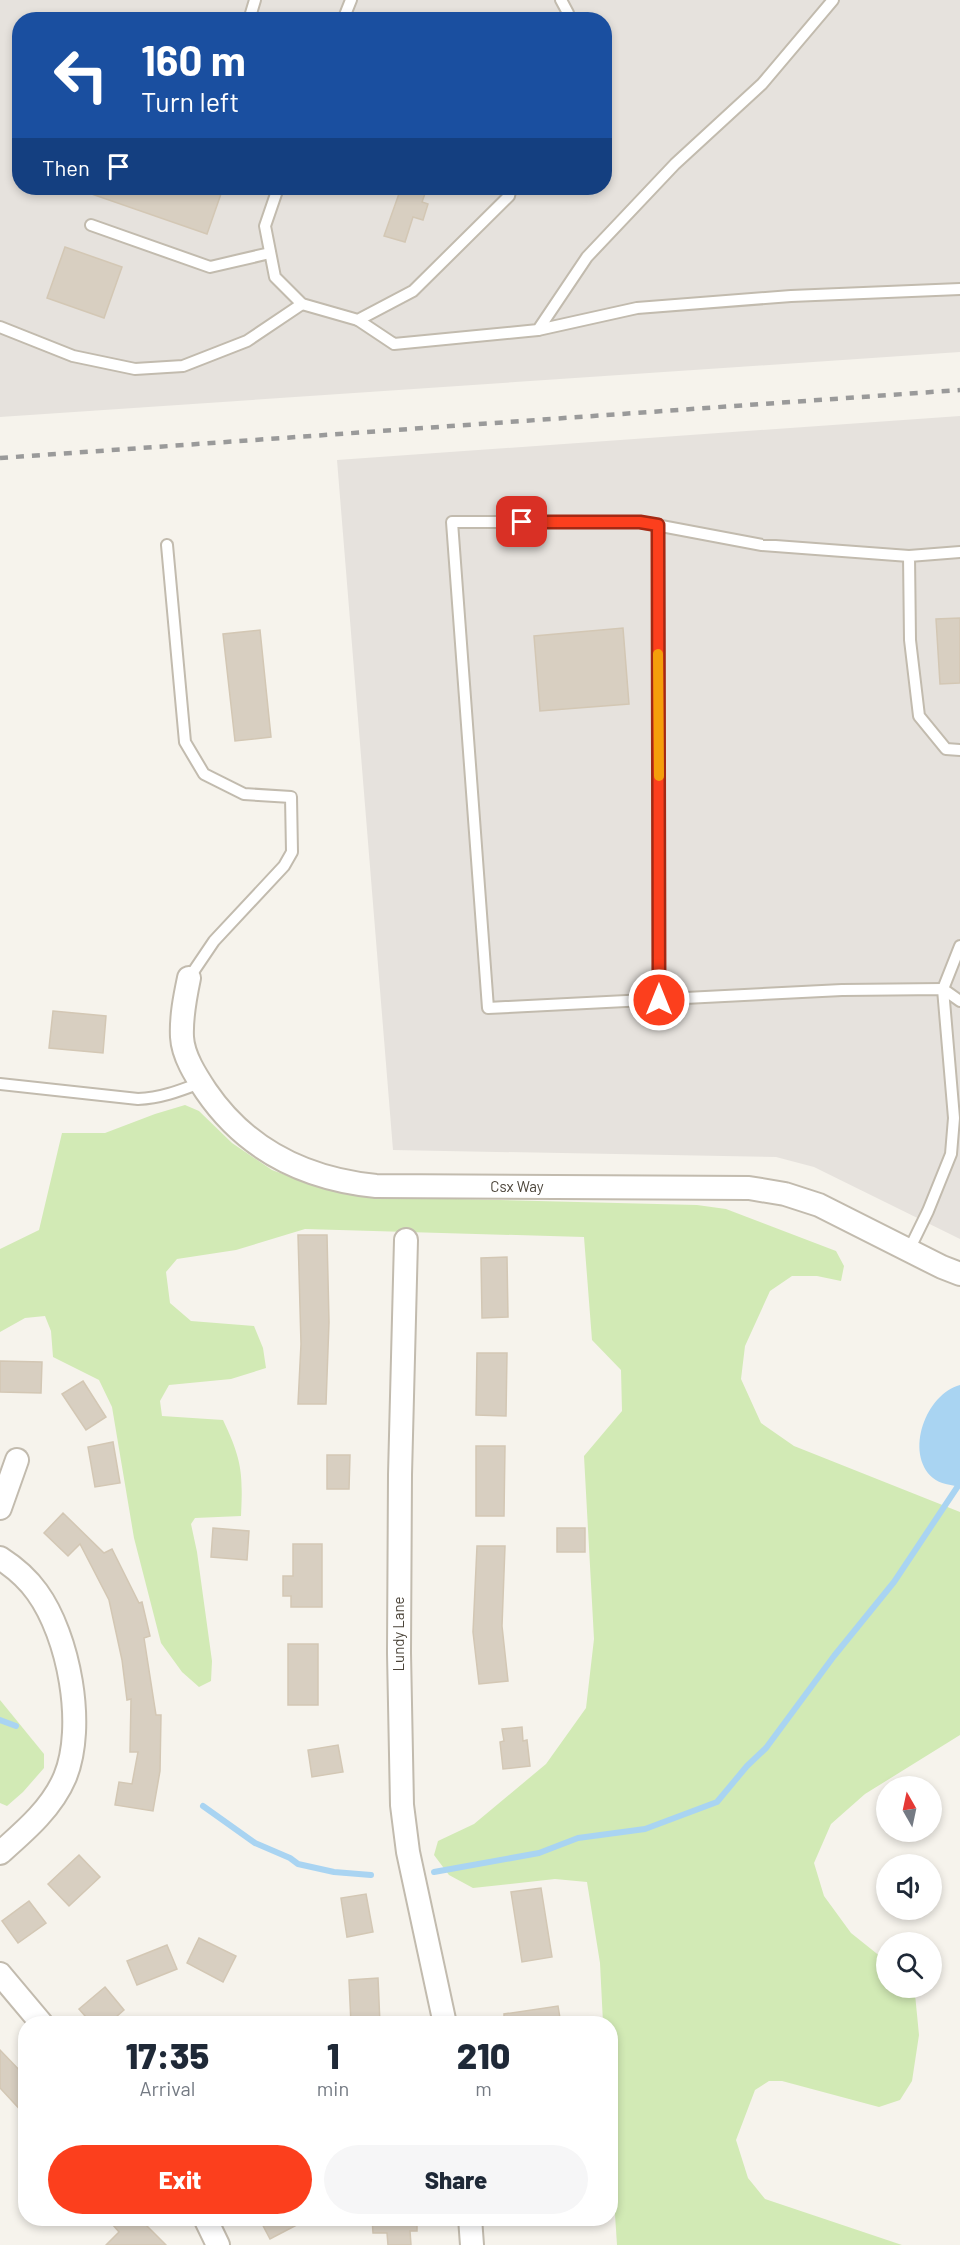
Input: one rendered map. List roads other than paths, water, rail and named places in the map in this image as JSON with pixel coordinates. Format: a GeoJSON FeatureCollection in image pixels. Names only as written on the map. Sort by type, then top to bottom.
{"type":"FeatureCollection","features":[{"type":"Feature","properties":{"kind":"street","name":"Csx Way"},"geometry":{"type":"LineString","coordinates":[[189,978],[183,1005],[182,1039],[200,1083],[214,1102],[248,1138],[276,1157],[324,1177],[376,1186],[749,1188],[785,1194],[819,1205],[960,1274]]}},
{"type":"Feature","properties":{"kind":"street","name":"Lundy Lane"},"geometry":{"type":"LineString","coordinates":[[406,1240],[400,1474],[399,1653],[402,1805],[408,1852],[443,2016]]}},
{"type":"Feature","properties":{"kind":"street"},"geometry":{"type":"LineString","coordinates":[[0,1508],[18,1460]]}},
{"type":"Feature","properties":{"kind":"street"},"geometry":{"type":"LineString","coordinates":[[0,1558],[15,1568],[36,1590],[52,1618],[63,1650],[70,1683],[74,1736],[70,1762],[58,1792],[23,1833],[0,1853]]}},
{"type":"Feature","properties":{"kind":"street"},"geometry":{"type":"LineString","coordinates":[[0,1974],[35,2016]]}},
{"type":"Feature","properties":{"kind":"street"},"geometry":{"type":"LineString","coordinates":[[209,2226],[218,2245]]}},
{"type":"Feature","properties":{"kind":"street"},"geometry":{"type":"LineString","coordinates":[[471,2226],[472,2245]]}},
{"type":"Feature","properties":{"kind":"lane"},"geometry":{"type":"LineString","coordinates":[[538,330],[587,257],[675,164],[762,84],[833,0]]}},
{"type":"Feature","properties":{"kind":"lane"},"geometry":{"type":"LineString","coordinates":[[276,195],[265,226],[275,277],[302,304],[358,320],[394,344],[538,330],[637,308],[791,296],[960,289]]}},
{"type":"Feature","properties":{"kind":"lane"},"geometry":{"type":"LineString","coordinates":[[358,320],[413,291],[509,195]]}},
{"type":"Feature","properties":{"kind":"lane"},"geometry":{"type":"LineString","coordinates":[[91,225],[210,267],[270,253]]}},
{"type":"Feature","properties":{"kind":"lane"},"geometry":{"type":"LineString","coordinates":[[0,327],[73,356],[135,369],[183,366],[247,341],[302,304]]}},
{"type":"Feature","properties":{"kind":"lane"},"geometry":{"type":"LineString","coordinates":[[960,552],[909,556],[762,545],[640,522],[452,522],[488,1008],[842,990],[943,989],[960,1001]]}},
{"type":"Feature","properties":{"kind":"lane"},"geometry":{"type":"LineString","coordinates":[[658,525],[659,1000]]}},
{"type":"Feature","properties":{"kind":"lane"},"geometry":{"type":"LineString","coordinates":[[167,545],[185,742],[204,774],[243,794],[291,797],[292,852],[285,866],[214,941],[189,978]]}},
{"type":"Feature","properties":{"kind":"lane"},"geometry":{"type":"LineString","coordinates":[[909,556],[910,640],[919,716],[946,749],[960,750]]}},
{"type":"Feature","properties":{"kind":"lane"},"geometry":{"type":"LineString","coordinates":[[909,1250],[951,1154],[954,1118],[943,989],[960,946]]}},
{"type":"Feature","properties":{"kind":"lane"},"geometry":{"type":"LineString","coordinates":[[0,1084],[138,1099],[156,1098],[200,1083]]}},
{"type":"Feature","properties":{"kind":"water"},"geometry":{"type":"Polygon","coordinates":[[[960,1385],[960,1487],[942,1483],[933,1478],[924,1467],[920,1454],[920,1440],[923,1426],[937,1400],[960,1385]]]}},
{"type":"Feature","properties":{"kind":"waterway"},"geometry":{"type":"LineString","coordinates":[[434,1872],[539,1853],[578,1838],[645,1829],[717,1802],[747,1766],[766,1748],[834,1656],[894,1582],[960,1483]]}},
{"type":"Feature","properties":{"kind":"waterway"},"geometry":{"type":"LineString","coordinates":[[0,1720],[16,1726]]}},
{"type":"Feature","properties":{"kind":"waterway"},"geometry":{"type":"LineString","coordinates":[[203,1806],[255,1843],[290,1858],[298,1864],[334,1872],[371,1875]]}},
{"type":"Feature","properties":{"kind":"railway"},"geometry":{"type":"LineString","coordinates":[[0,458],[960,390]]}}]}
